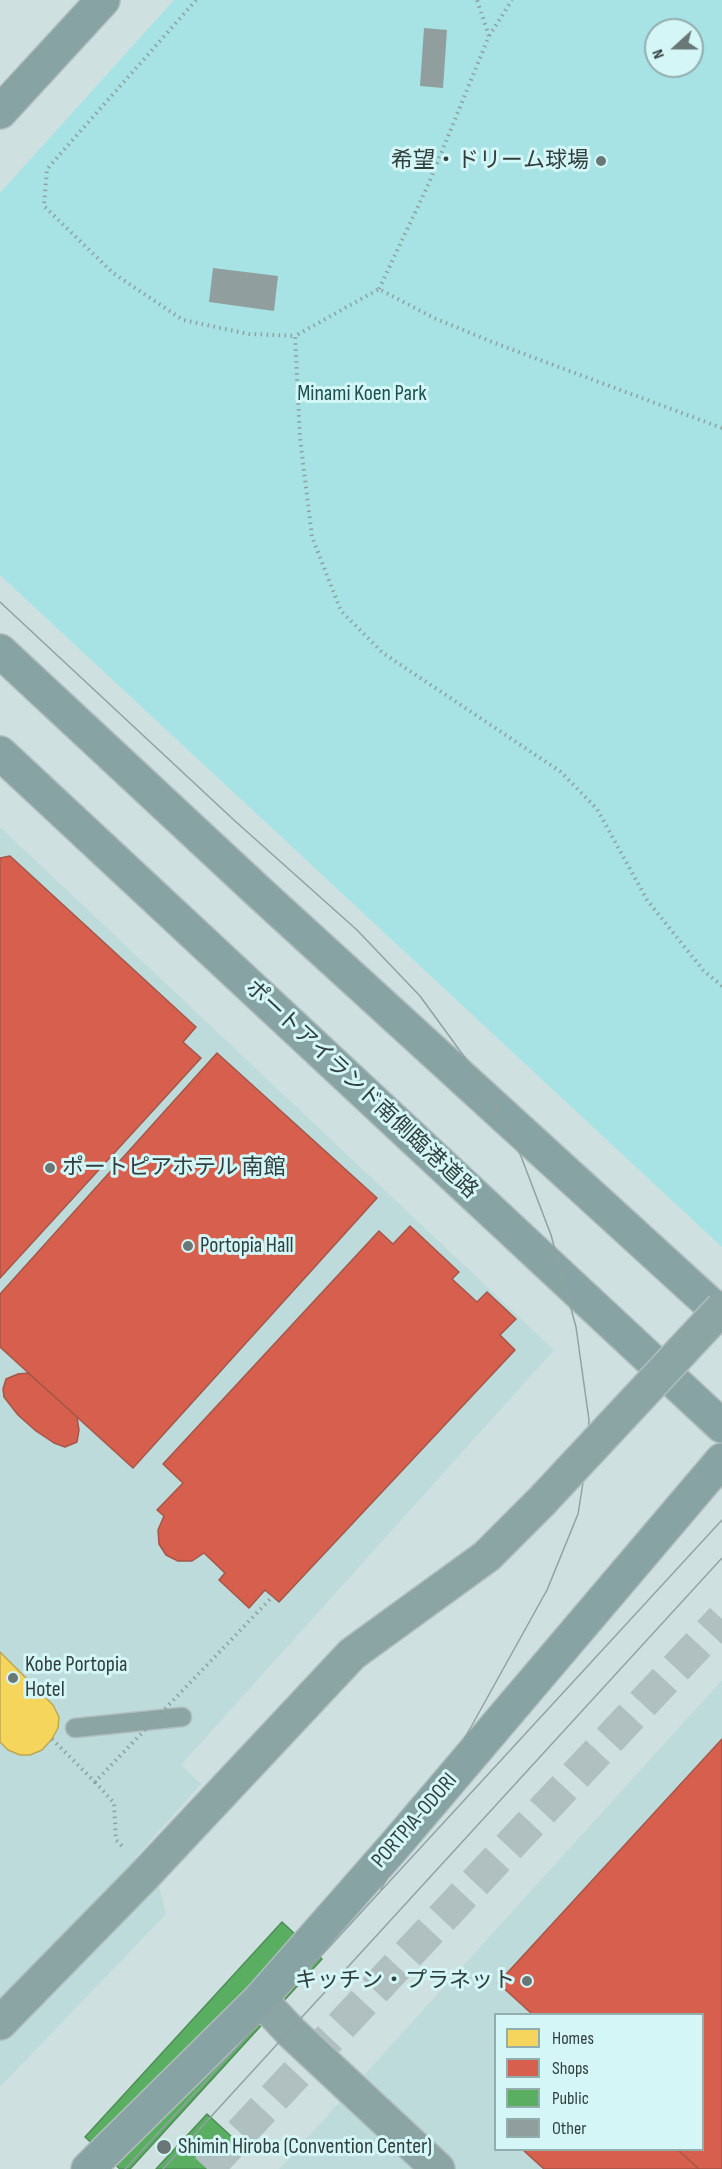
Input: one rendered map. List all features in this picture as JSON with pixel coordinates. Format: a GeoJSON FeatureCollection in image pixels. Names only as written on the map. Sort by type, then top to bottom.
{"type":"FeatureCollection","features":[{"type":"Feature","properties":{"kind":"street"},"geometry":{"type":"LineString","coordinates":[[0,112],[103,0]]}},
{"type":"Feature","properties":{"kind":"street"},"geometry":{"type":"LineString","coordinates":[[0,651],[261,894],[722,1315]]}},
{"type":"Feature","properties":{"kind":"street","name":"ポートアイランド南側臨港道路"},"geometry":{"type":"LineString","coordinates":[[0,753],[722,1426]]}},
{"type":"Feature","properties":{"kind":"street"},"geometry":{"type":"LineString","coordinates":[[0,2023],[136,1864],[352,1654],[487,1556],[542,1502],[722,1308]]}},
{"type":"Feature","properties":{"kind":"street","name":"PORTPIA-ODORI"},"geometry":{"type":"LineString","coordinates":[[88,2168],[260,1999],[404,1835],[722,1460]]}},
{"type":"Feature","properties":{"kind":"street"},"geometry":{"type":"LineString","coordinates":[[260,1999],[292,2033],[438,2169]]}},
{"type":"Feature","properties":{"kind":"lane"},"geometry":{"type":"LineString","coordinates":[[75,1728],[182,1717]]}},
{"type":"Feature","properties":{"kind":"path"},"geometry":{"type":"LineString","coordinates":[[196,0],[47,169],[44,206],[113,273],[183,320],[249,333],[295,336],[379,289],[438,163],[489,36],[512,0]]}},
{"type":"Feature","properties":{"kind":"path"},"geometry":{"type":"LineString","coordinates":[[477,0],[489,36]]}},
{"type":"Feature","properties":{"kind":"path"},"geometry":{"type":"LineString","coordinates":[[379,289],[434,318],[489,341],[722,428]]}},
{"type":"Feature","properties":{"kind":"path"},"geometry":{"type":"LineString","coordinates":[[295,336],[300,438],[312,537],[340,610],[383,653],[561,772],[597,809],[646,900],[703,970],[722,986]]}},
{"type":"Feature","properties":{"kind":"path"},"geometry":{"type":"LineString","coordinates":[[95,1782],[273,1596]]}},
{"type":"Feature","properties":{"kind":"path"},"geometry":{"type":"LineString","coordinates":[[52,1739],[114,1803],[116,1840],[136,1864]]}},
{"type":"Feature","properties":{"kind":"shaded area"},"geometry":{"type":"Polygon","coordinates":[[[0,827],[554,1350],[181,1765],[201,1784],[135,1858],[158,1882],[166,1914],[0,2087],[0,827]]]}},
{"type":"Feature","properties":{"kind":"shaded area"},"geometry":{"type":"Polygon","coordinates":[[[722,1680],[722,2169],[279,2169],[722,1680]]]}},
{"type":"Feature","properties":{"kind":"green space","name":"Minami Koen Park"},"geometry":{"type":"Polygon","coordinates":[[[174,0],[722,0],[722,1247],[0,575],[0,193],[174,0]]]}},
{"type":"Feature","properties":{"kind":"building: Homes","name":"Kobe Portopia Hotel"},"geometry":{"type":"Polygon","coordinates":[[[0,1652],[53,1705],[59,1717],[58,1728],[52,1739],[42,1750],[30,1755],[20,1755],[8,1750],[0,1742],[0,1652]]]}},
{"type":"Feature","properties":{"kind":"building: Shops","name":"ポートピアホテル 南館"},"geometry":{"type":"Polygon","coordinates":[[[10,856],[196,1027],[183,1042],[201,1058],[0,1278],[0,858],[10,856]]]}},
{"type":"Feature","properties":{"kind":"building: Shops","name":"Portopia Hall"},"geometry":{"type":"Polygon","coordinates":[[[217,1053],[377,1198],[133,1468],[0,1347],[0,1294],[217,1053]]]}},
{"type":"Feature","properties":{"kind":"building: Shops"},"geometry":{"type":"Polygon","coordinates":[[[410,1226],[459,1272],[452,1279],[477,1302],[487,1292],[516,1319],[500,1335],[515,1350],[279,1602],[265,1590],[249,1608],[219,1580],[225,1573],[204,1553],[192,1561],[178,1561],[166,1555],[159,1544],[158,1530],[164,1516],[157,1510],[183,1483],[163,1464],[379,1231],[393,1244],[410,1226]]]}},
{"type":"Feature","properties":{"kind":"building: Shops"},"geometry":{"type":"Polygon","coordinates":[[[28,1373],[77,1417],[79,1430],[77,1442],[65,1447],[54,1443],[18,1415],[4,1397],[3,1389],[6,1379],[28,1373]]]}},
{"type":"Feature","properties":{"kind":"building: Shops"},"geometry":{"type":"Polygon","coordinates":[[[722,1739],[722,2169],[699,2169],[679,2151],[704,2151],[704,2013],[531,2013],[498,1983],[722,1739]]]}},
{"type":"Feature","properties":{"kind":"building: Shops"},"geometry":{"type":"Polygon","coordinates":[[[524,2151],[679,2151],[699,2169],[544,2169],[524,2151]]]}},
{"type":"Feature","properties":{"kind":"building: Public"},"geometry":{"type":"Polygon","coordinates":[[[282,1922],[322,1959],[130,2169],[120,2169],[85,2137],[282,1922]]]}},
{"type":"Feature","properties":{"kind":"building: Public"},"geometry":{"type":"Polygon","coordinates":[[[207,2114],[244,2148],[225,2169],[156,2169],[207,2114]]]}},
{"type":"Feature","properties":{"kind":"building: Other"},"geometry":{"type":"Polygon","coordinates":[[[424,28],[447,30],[443,88],[420,86],[424,28]]]}},
{"type":"Feature","properties":{"kind":"building: Other"},"geometry":{"type":"Polygon","coordinates":[[[213,268],[278,276],[274,311],[209,302],[213,268]]]}},
{"type":"Feature","properties":{"kind":"tunnel"},"geometry":{"type":"LineString","coordinates":[[207,2169],[722,1619]]}},
{"type":"Feature","properties":{"kind":"tram line"},"geometry":{"type":"LineString","coordinates":[[0,602],[235,821],[357,930],[420,996],[482,1081],[514,1138],[551,1235],[576,1327],[589,1420],[586,1464],[578,1514],[547,1590],[381,1889]]}},
{"type":"Feature","properties":{"kind":"tram line"},"geometry":{"type":"LineString","coordinates":[[125,2169],[722,1520]]}},
{"type":"Feature","properties":{"kind":"tram line"},"geometry":{"type":"LineString","coordinates":[[163,2169],[722,1558]]}},
{"type":"Feature","properties":{"kind":"place","name":"希望・ドリーム球場"},"geometry":{"type":"Point","coordinates":[601,161]}},
{"type":"Feature","properties":{"kind":"place","name":"ポートピアホテル 南館"},"geometry":{"type":"Point","coordinates":[50,1168]}},
{"type":"Feature","properties":{"kind":"place","name":"Portopia Hall"},"geometry":{"type":"Point","coordinates":[188,1246]}},
{"type":"Feature","properties":{"kind":"place","name":"Kobe Portopia Hotel"},"geometry":{"type":"Point","coordinates":[13,1678]}},
{"type":"Feature","properties":{"kind":"place","name":"キッチン・プラネット"},"geometry":{"type":"Point","coordinates":[527,1981]}},
{"type":"Feature","properties":{"kind":"place","name":"Shimin Hiroba (Convention Center)"},"geometry":{"type":"Point","coordinates":[164,2147]}}]}
